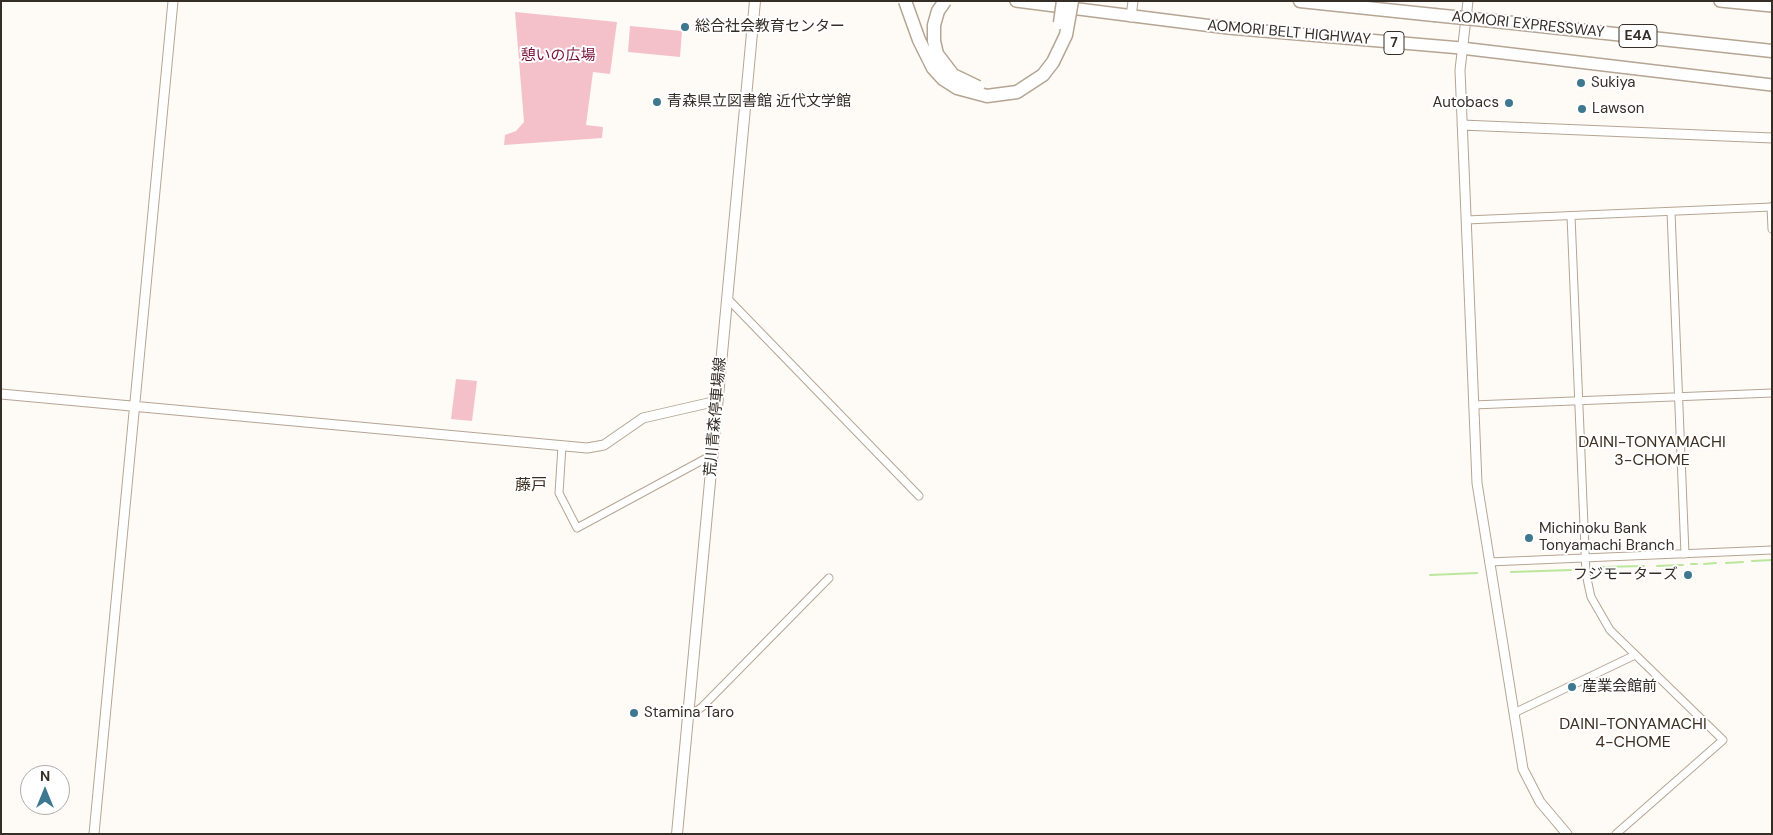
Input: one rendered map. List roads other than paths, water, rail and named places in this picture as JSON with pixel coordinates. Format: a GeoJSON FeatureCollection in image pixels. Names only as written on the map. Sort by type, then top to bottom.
{"type":"FeatureCollection","features":[{"type":"Feature","properties":{"kind":"highway"},"geometry":{"type":"LineString","coordinates":[[905,1],[919,40],[934,68],[944,79],[957,88],[987,96],[1001,96],[1017,92],[1043,75],[1061,48],[1066,35],[1072,1]]}},
{"type":"Feature","properties":{"kind":"highway"},"geometry":{"type":"LineString","coordinates":[[945,1],[938,11],[934,25],[934,41],[937,54],[953,75],[979,87],[994,88],[1009,86],[1022,81],[1044,63],[1057,36],[1063,1]]}},
{"type":"Feature","properties":{"kind":"highway","name":"AOMORI BELT HIGHWAY"},"geometry":{"type":"LineString","coordinates":[[1016,1],[1131,17],[1298,35],[1461,48],[1772,85]]}},
{"type":"Feature","properties":{"kind":"highway","name":"AOMORI EXPRESSWAY"},"geometry":{"type":"LineString","coordinates":[[1300,1],[1772,50]]}},
{"type":"Feature","properties":{"kind":"highway","name":"AOMORI EXPRESSWAY"},"geometry":{"type":"LineString","coordinates":[[1383,1],[1434,15]]}},
{"type":"Feature","properties":{"kind":"highway"},"geometry":{"type":"LineString","coordinates":[[1720,1],[1772,6]]}},
{"type":"Feature","properties":{"kind":"main road","name":"荒川青森停車場線"},"geometry":{"type":"LineString","coordinates":[[677,834],[755,1]]}},
{"type":"Feature","properties":{"kind":"street"},"geometry":{"type":"LineString","coordinates":[[94,834],[173,1]]}},
{"type":"Feature","properties":{"kind":"street"},"geometry":{"type":"LineString","coordinates":[[1131,17],[1133,1]]}},
{"type":"Feature","properties":{"kind":"street"},"geometry":{"type":"LineString","coordinates":[[1468,1],[1461,48],[1462,125],[1476,483],[1523,769],[1540,802],[1567,834]]}},
{"type":"Feature","properties":{"kind":"street"},"geometry":{"type":"LineString","coordinates":[[1462,125],[1772,138]]}},
{"type":"Feature","properties":{"kind":"street"},"geometry":{"type":"LineString","coordinates":[[1466,220],[1771,207],[1772,229]]}},
{"type":"Feature","properties":{"kind":"street"},"geometry":{"type":"LineString","coordinates":[[1671,212],[1685,554]]}},
{"type":"Feature","properties":{"kind":"street"},"geometry":{"type":"LineString","coordinates":[[1571,216],[1585,558],[1588,585],[1595,607],[1610,630],[1723,740],[1616,834]]}},
{"type":"Feature","properties":{"kind":"street"},"geometry":{"type":"LineString","coordinates":[[727,298],[918,496]]}},
{"type":"Feature","properties":{"kind":"street"},"geometry":{"type":"LineString","coordinates":[[1473,405],[1772,393]]}},
{"type":"Feature","properties":{"kind":"street"},"geometry":{"type":"LineString","coordinates":[[1,394],[596,448],[643,418],[718,401]]}},
{"type":"Feature","properties":{"kind":"street"},"geometry":{"type":"LineString","coordinates":[[562,446],[559,493],[577,528],[712,455]]}},
{"type":"Feature","properties":{"kind":"street"},"geometry":{"type":"LineString","coordinates":[[1489,562],[1772,550]]}},
{"type":"Feature","properties":{"kind":"street"},"geometry":{"type":"LineString","coordinates":[[688,718],[702,707],[829,578]]}},
{"type":"Feature","properties":{"kind":"street"},"geometry":{"type":"LineString","coordinates":[[1514,713],[1635,655]]}},
{"type":"Feature","properties":{"kind":"waterway"},"geometry":{"type":"LineString","coordinates":[[1752,561],[1772,560]]}},
{"type":"Feature","properties":{"kind":"waterway"},"geometry":{"type":"LineString","coordinates":[[1726,563],[1743,562]]}},
{"type":"Feature","properties":{"kind":"waterway"},"geometry":{"type":"LineString","coordinates":[[1704,564],[1716,563]]}},
{"type":"Feature","properties":{"kind":"waterway"},"geometry":{"type":"LineString","coordinates":[[1691,564],[1697,564]]}},
{"type":"Feature","properties":{"kind":"waterway"},"geometry":{"type":"LineString","coordinates":[[1657,566],[1683,565]]}},
{"type":"Feature","properties":{"kind":"waterway"},"geometry":{"type":"LineString","coordinates":[[1601,567],[1644,566]]}},
{"type":"Feature","properties":{"kind":"waterway"},"geometry":{"type":"LineString","coordinates":[[1511,572],[1571,570]]}},
{"type":"Feature","properties":{"kind":"waterway"},"geometry":{"type":"LineString","coordinates":[[1430,575],[1477,573]]}},
{"type":"Feature","properties":{"kind":"place","name":"総合社会教育センター"},"geometry":{"type":"Point","coordinates":[685,27]}},
{"type":"Feature","properties":{"kind":"place","name":"Sukiya"},"geometry":{"type":"Point","coordinates":[1581,83]}},
{"type":"Feature","properties":{"kind":"place","name":"青森県立図書館 近代文学館"},"geometry":{"type":"Point","coordinates":[657,102]}},
{"type":"Feature","properties":{"kind":"place","name":"Autobacs"},"geometry":{"type":"Point","coordinates":[1509,103]}},
{"type":"Feature","properties":{"kind":"place","name":"Lawson"},"geometry":{"type":"Point","coordinates":[1582,109]}},
{"type":"Feature","properties":{"kind":"place","name":"Michinoku Bank Tonyamachi Branch"},"geometry":{"type":"Point","coordinates":[1529,538]}},
{"type":"Feature","properties":{"kind":"place","name":"フジモーターズ"},"geometry":{"type":"Point","coordinates":[1688,575]}},
{"type":"Feature","properties":{"kind":"place","name":"産業会館前"},"geometry":{"type":"Point","coordinates":[1572,687]}},
{"type":"Feature","properties":{"kind":"place","name":"Stamina Taro"},"geometry":{"type":"Point","coordinates":[634,713]}},
{"type":"Feature","properties":{"kind":"district","name":"DAINI-TONYAMACHI 3-CHOME"},"geometry":{"type":"Point","coordinates":[1652,452]}},
{"type":"Feature","properties":{"kind":"district","name":"藤戸"},"geometry":{"type":"Point","coordinates":[531,486]}},
{"type":"Feature","properties":{"kind":"district","name":"DAINI-TONYAMACHI 4-CHOME"},"geometry":{"type":"Point","coordinates":[1633,734]}},
{"type":"Feature","properties":{"kind":"park label","name":"憩いの広場"},"geometry":{"type":"Point","coordinates":[558,56]}}]}
